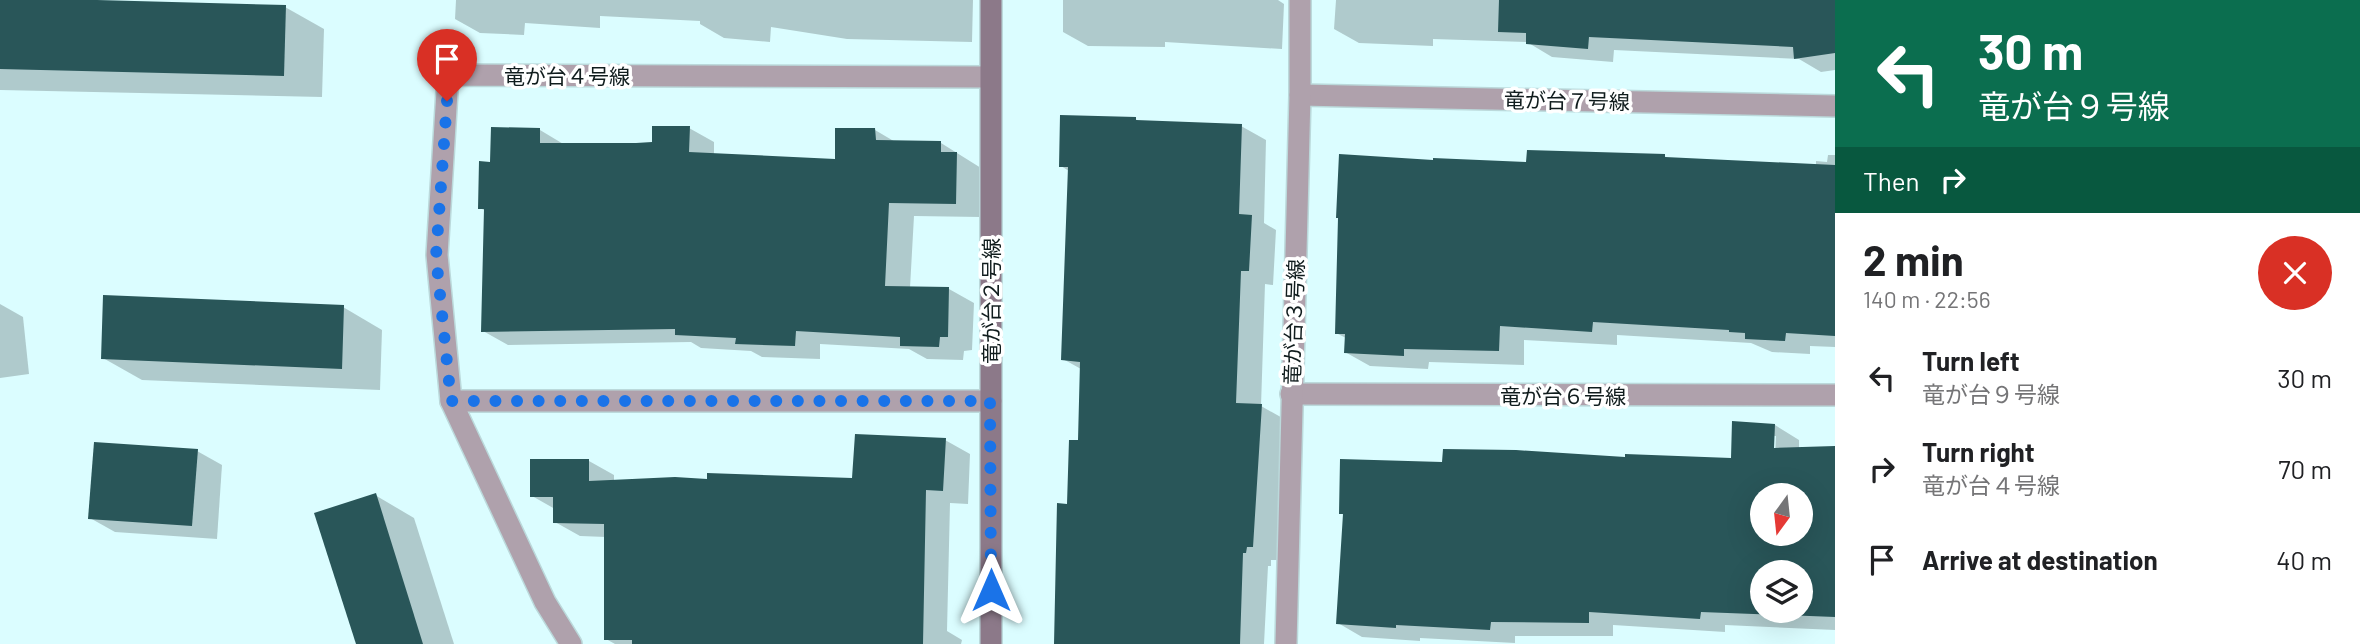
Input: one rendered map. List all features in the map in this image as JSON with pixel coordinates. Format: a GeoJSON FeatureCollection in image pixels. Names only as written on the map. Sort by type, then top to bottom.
{"type":"FeatureCollection","features":[{"type":"Feature","properties":{"kind":"street","name":"竜が台２号線"},"geometry":{"type":"LineString","coordinates":[[991,0],[991,644]]}},
{"type":"Feature","properties":{"kind":"street","name":"竜が台３号線"},"geometry":{"type":"LineString","coordinates":[[1286,644],[1300,0]]}},
{"type":"Feature","properties":{"kind":"street","name":"竜が台４号線"},"geometry":{"type":"LineString","coordinates":[[571,644],[545,602],[451,401],[436,256],[448,75],[990,77]]}},
{"type":"Feature","properties":{"kind":"street","name":"竜が台７号線"},"geometry":{"type":"LineString","coordinates":[[1300,94],[1835,106]]}},
{"type":"Feature","properties":{"kind":"street","name":"竜が台６号線"},"geometry":{"type":"LineString","coordinates":[[1291,394],[1835,395]]}},
{"type":"Feature","properties":{"kind":"street"},"geometry":{"type":"LineString","coordinates":[[451,401],[990,401]]}},
{"type":"Feature","properties":{"kind":"building"},"geometry":{"type":"Polygon","coordinates":[[[0,0],[286,5],[284,76],[0,69],[0,0]]]}},
{"type":"Feature","properties":{"kind":"building"},"geometry":{"type":"Polygon","coordinates":[[[1499,0],[1835,0],[1835,53],[1794,59],[1793,47],[1589,37],[1588,49],[1526,44],[1526,33],[1498,32],[1499,0]]]}},
{"type":"Feature","properties":{"kind":"building"},"geometry":{"type":"Polygon","coordinates":[[[1060,115],[1242,124],[1239,214],[1252,215],[1249,271],[1241,271],[1236,403],[1262,404],[1253,547],[1247,547],[1246,553],[1243,553],[1240,644],[1054,644],[1057,503],[1067,504],[1069,440],[1078,440],[1080,362],[1061,360],[1068,167],[1059,167],[1060,115]]]}},
{"type":"Feature","properties":{"kind":"building"},"geometry":{"type":"Polygon","coordinates":[[[652,126],[690,126],[689,152],[835,159],[835,128],[875,128],[876,140],[941,141],[941,152],[957,152],[956,204],[889,203],[885,286],[949,287],[948,337],[940,337],[939,347],[900,346],[900,337],[796,331],[795,346],[735,344],[736,338],[675,335],[675,329],[481,332],[484,209],[478,209],[479,161],[490,162],[491,127],[540,128],[540,143],[636,143],[652,142],[652,126]]]}},
{"type":"Feature","properties":{"kind":"building"},"geometry":{"type":"Polygon","coordinates":[[[1527,150],[1665,154],[1665,157],[1835,165],[1835,336],[1786,333],[1785,341],[1745,339],[1745,333],[1729,330],[1593,322],[1592,332],[1500,326],[1499,351],[1404,349],[1404,356],[1344,353],[1345,334],[1335,334],[1339,154],[1526,162],[1527,150]]]}},
{"type":"Feature","properties":{"kind":"building"},"geometry":{"type":"Polygon","coordinates":[[[103,295],[344,305],[342,369],[101,359],[103,295]]]}},
{"type":"Feature","properties":{"kind":"building"},"geometry":{"type":"Polygon","coordinates":[[[1732,421],[1775,424],[1774,448],[1835,446],[1835,617],[1813,616],[1813,560],[1750,560],[1750,614],[1701,612],[1700,619],[1589,612],[1589,623],[1491,622],[1490,630],[1336,624],[1343,514],[1339,514],[1340,459],[1442,462],[1443,449],[1516,450],[1625,457],[1625,454],[1731,458],[1732,421]]]}},
{"type":"Feature","properties":{"kind":"building"},"geometry":{"type":"Polygon","coordinates":[[[855,434],[946,438],[943,491],[926,490],[923,644],[632,644],[632,640],[604,640],[604,524],[553,523],[553,497],[530,497],[530,459],[589,459],[589,481],[675,477],[707,479],[707,473],[852,478],[855,434]]]}},
{"type":"Feature","properties":{"kind":"building"},"geometry":{"type":"Polygon","coordinates":[[[94,442],[198,449],[192,526],[88,519],[94,442]]]}},
{"type":"Feature","properties":{"kind":"building"},"geometry":{"type":"Polygon","coordinates":[[[376,493],[423,644],[356,644],[314,513],[376,493]]]}},
{"type":"Feature","properties":{"kind":"route"},"geometry":{"type":"LineString","coordinates":[[447,101],[436,256],[451,401],[990,401],[991,590]]}}]}
